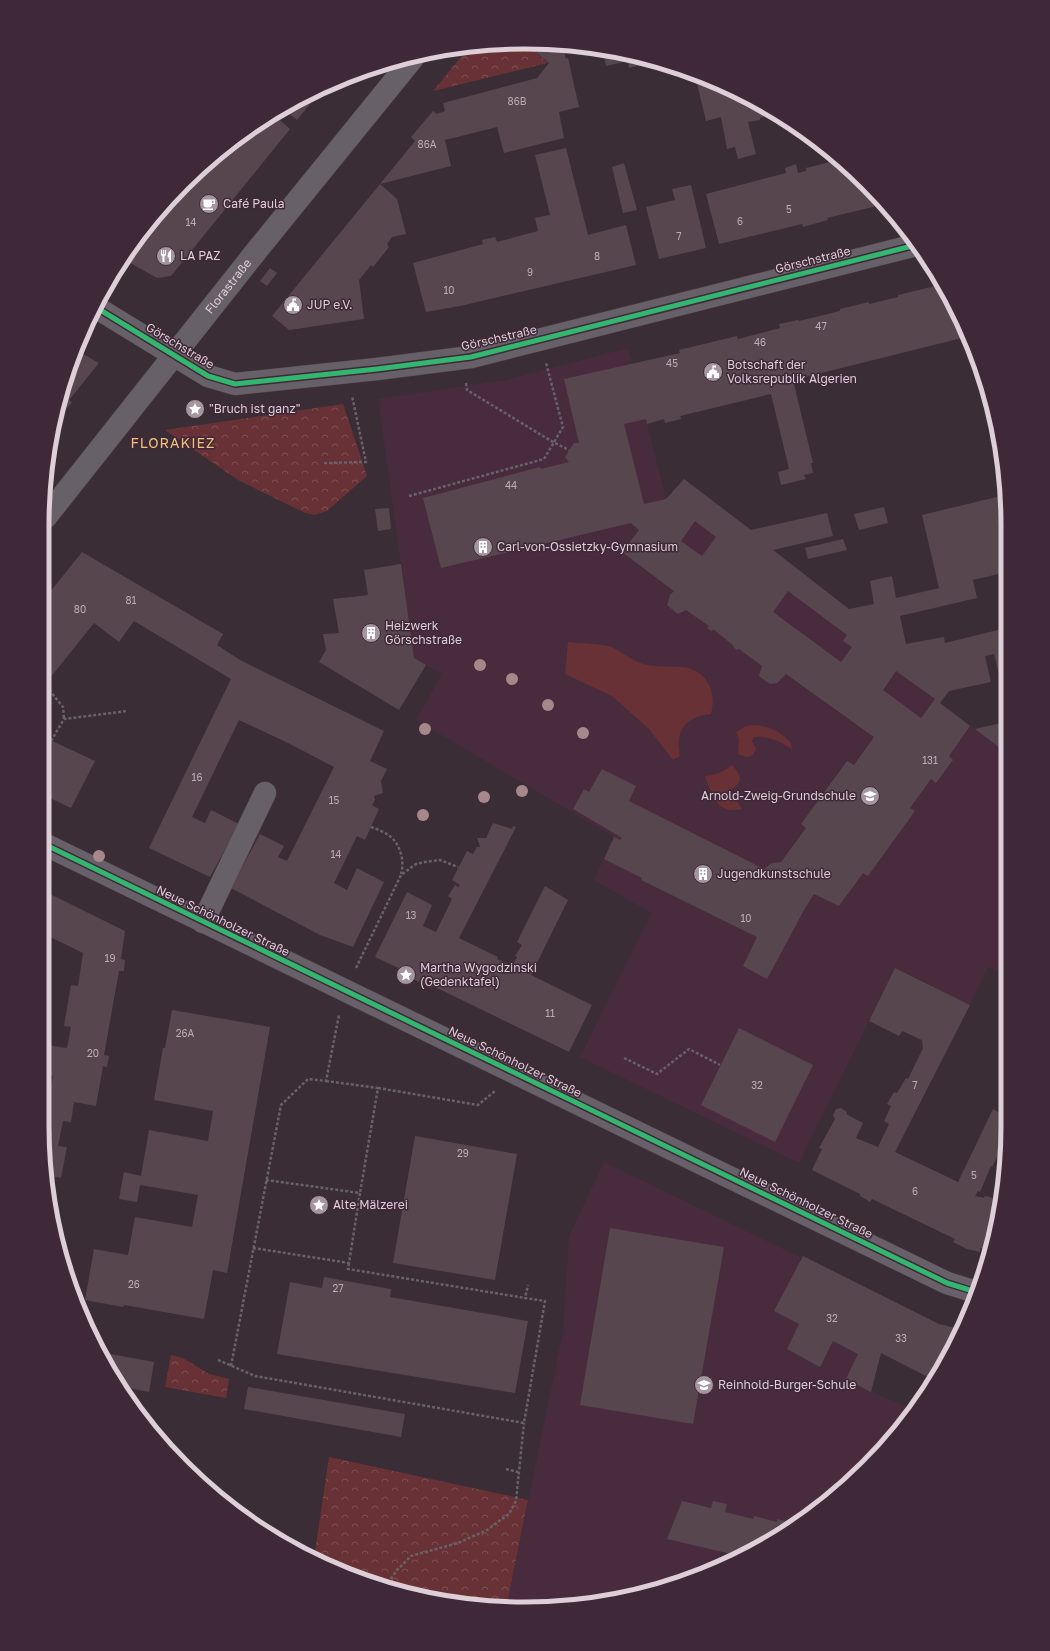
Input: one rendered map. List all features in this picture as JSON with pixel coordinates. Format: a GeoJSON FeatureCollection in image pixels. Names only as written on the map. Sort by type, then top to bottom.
{"type":"FeatureCollection","features":[{"type":"Feature","properties":{"kind":"street","name":"Florastraße"},"geometry":{"type":"LineString","coordinates":[[49,513],[258,249],[409,63]]}},
{"type":"Feature","properties":{"kind":"street","name":"Görschstraße"},"geometry":{"type":"LineString","coordinates":[[100,310],[208,376],[235,384],[377,369],[471,357],[911,246]]}},
{"type":"Feature","properties":{"kind":"street"},"geometry":{"type":"LineString","coordinates":[[203,922],[265,794]]}},
{"type":"Feature","properties":{"kind":"street","name":"Neue Schönholzer Straße"},"geometry":{"type":"LineString","coordinates":[[49,846],[947,1283],[972,1291]]}},
{"type":"Feature","properties":{"kind":"path"},"geometry":{"type":"LineString","coordinates":[[409,496],[544,459],[563,427],[545,360]]}},
{"type":"Feature","properties":{"kind":"path"},"geometry":{"type":"LineString","coordinates":[[465,378],[468,390],[553,442],[569,450]]}},
{"type":"Feature","properties":{"kind":"path"},"geometry":{"type":"LineString","coordinates":[[324,463],[366,462],[352,396]]}},
{"type":"Feature","properties":{"kind":"path"},"geometry":{"type":"LineString","coordinates":[[49,690],[63,707],[64,719],[51,741]]}},
{"type":"Feature","properties":{"kind":"path"},"geometry":{"type":"LineString","coordinates":[[64,719],[126,710]]}},
{"type":"Feature","properties":{"kind":"path"},"geometry":{"type":"LineString","coordinates":[[356,968],[403,868],[403,861],[396,842],[387,834],[371,827]]}},
{"type":"Feature","properties":{"kind":"path"},"geometry":{"type":"LineString","coordinates":[[401,875],[416,864],[425,862],[440,860],[458,867]]}},
{"type":"Feature","properties":{"kind":"path"},"geometry":{"type":"LineString","coordinates":[[326,1080],[339,1015]]}},
{"type":"Feature","properties":{"kind":"path"},"geometry":{"type":"LineString","coordinates":[[624,1058],[657,1074],[689,1049],[720,1065]]}},
{"type":"Feature","properties":{"kind":"path"},"geometry":{"type":"LineString","coordinates":[[231,1366],[281,1105],[308,1079],[326,1080],[478,1105],[495,1091]]}},
{"type":"Feature","properties":{"kind":"path"},"geometry":{"type":"LineString","coordinates":[[378,1088],[348,1269],[545,1301],[524,1424],[516,1501],[509,1514],[487,1530],[458,1543],[411,1556],[397,1570],[389,1582]]}},
{"type":"Feature","properties":{"kind":"path"},"geometry":{"type":"LineString","coordinates":[[266,1180],[360,1193]]}},
{"type":"Feature","properties":{"kind":"path"},"geometry":{"type":"LineString","coordinates":[[253,1248],[348,1263]]}},
{"type":"Feature","properties":{"kind":"path"},"geometry":{"type":"LineString","coordinates":[[525,1298],[528,1286]]}},
{"type":"Feature","properties":{"kind":"path"},"geometry":{"type":"LineString","coordinates":[[218,1360],[255,1376],[524,1424]]}},
{"type":"Feature","properties":{"kind":"path"},"geometry":{"type":"LineString","coordinates":[[506,1469],[518,1472]]}},
{"type":"Feature","properties":{"kind":"shaded area"},"geometry":{"type":"Polygon","coordinates":[[[628,348],[666,499],[1001,748],[1001,968],[997,971],[988,967],[970,1005],[895,968],[799,1163],[580,1057],[651,913],[594,880],[614,837],[416,720],[442,674],[414,658],[378,399],[506,380],[628,348]]]}},
{"type":"Feature","properties":{"kind":"shaded area","name":"Reinhold-Burger-Schule"},"geometry":{"type":"Polygon","coordinates":[[[604,1162],[888,1300],[848,1380],[909,1408],[862,1463],[839,1484],[815,1504],[789,1522],[736,1553],[733,1555],[721,1552],[719,1561],[707,1566],[678,1577],[618,1593],[556,1601],[508,1601],[563,1331],[569,1236],[604,1162]]]}},
{"type":"Feature","properties":{"kind":"green space"},"geometry":{"type":"Polygon","coordinates":[[[532,49],[548,63],[433,91],[464,53],[494,50],[532,49]]]}},
{"type":"Feature","properties":{"kind":"green space"},"geometry":{"type":"Polygon","coordinates":[[[343,404],[367,476],[327,511],[315,515],[305,513],[238,480],[165,430],[343,404]]]}},
{"type":"Feature","properties":{"kind":"green space"},"geometry":{"type":"Polygon","coordinates":[[[568,642],[608,646],[643,664],[682,667],[696,671],[702,675],[710,686],[713,700],[711,714],[702,715],[695,718],[684,727],[679,740],[680,756],[673,760],[649,729],[612,696],[565,674],[568,642]]]}},
{"type":"Feature","properties":{"kind":"green space"},"geometry":{"type":"Polygon","coordinates":[[[754,725],[770,728],[779,732],[791,743],[792,749],[774,740],[764,737],[754,737],[752,741],[756,749],[753,755],[747,757],[738,754],[739,739],[736,732],[746,726],[754,725]]]}},
{"type":"Feature","properties":{"kind":"green space"},"geometry":{"type":"Polygon","coordinates":[[[732,765],[739,775],[740,780],[730,791],[742,809],[727,809],[721,806],[713,796],[705,776],[719,773],[732,765]]]}},
{"type":"Feature","properties":{"kind":"green space"},"geometry":{"type":"Polygon","coordinates":[[[171,1355],[183,1358],[209,1374],[229,1379],[226,1398],[165,1387],[171,1355]]]}},
{"type":"Feature","properties":{"kind":"green space"},"geometry":{"type":"Polygon","coordinates":[[[329,1457],[528,1500],[508,1601],[463,1598],[402,1586],[372,1577],[315,1553],[329,1457]]]}},
{"type":"Feature","properties":{"kind":"building"},"geometry":{"type":"Polygon","coordinates":[[[532,49],[564,51],[566,59],[568,58],[579,107],[559,112],[564,138],[504,153],[497,127],[445,140],[451,166],[380,184],[415,141],[411,137],[433,111],[437,114],[445,111],[443,103],[537,78],[549,63],[532,49]]]}},
{"type":"Feature","properties":{"kind":"building"},"geometry":{"type":"Polygon","coordinates":[[[604,56],[644,64],[629,68],[628,61],[606,66],[604,56]]]}},
{"type":"Feature","properties":{"kind":"building"},"geometry":{"type":"Polygon","coordinates":[[[696,81],[736,98],[768,116],[760,118],[760,120],[748,122],[756,154],[738,159],[735,147],[727,149],[721,117],[706,121],[696,81]]]}},
{"type":"Feature","properties":{"kind":"building"},"geometry":{"type":"Polygon","coordinates":[[[315,97],[297,120],[288,113],[315,97]]]}},
{"type":"Feature","properties":{"kind":"building"},"geometry":{"type":"Polygon","coordinates":[[[278,118],[290,129],[171,276],[157,278],[128,262],[147,235],[188,188],[211,167],[235,147],[278,118]]]}},
{"type":"Feature","properties":{"kind":"building"},"geometry":{"type":"Polygon","coordinates":[[[566,148],[588,235],[626,225],[636,265],[460,306],[426,312],[413,263],[483,244],[482,240],[495,237],[497,242],[538,231],[535,218],[550,215],[535,155],[566,148]]]}},
{"type":"Feature","properties":{"kind":"building"},"geometry":{"type":"Polygon","coordinates":[[[832,161],[862,188],[878,206],[827,218],[828,220],[803,227],[802,224],[719,244],[706,194],[786,173],[785,168],[796,164],[798,173],[806,171],[806,168],[832,161]]]}},
{"type":"Feature","properties":{"kind":"building"},"geometry":{"type":"Polygon","coordinates":[[[624,163],[637,210],[623,213],[612,167],[624,163]]]}},
{"type":"Feature","properties":{"kind":"building"},"geometry":{"type":"Polygon","coordinates":[[[380,184],[397,199],[406,234],[392,237],[387,244],[389,247],[373,267],[371,265],[359,280],[364,319],[289,330],[272,316],[380,184]]]}},
{"type":"Feature","properties":{"kind":"building"},"geometry":{"type":"Polygon","coordinates":[[[691,185],[706,248],[659,259],[646,207],[675,200],[672,189],[691,185]]]}},
{"type":"Feature","properties":{"kind":"building"},"geometry":{"type":"Polygon","coordinates":[[[270,268],[277,273],[267,286],[260,281],[270,268]]]}},
{"type":"Feature","properties":{"kind":"building"},"geometry":{"type":"Polygon","coordinates":[[[936,286],[952,314],[963,338],[793,380],[813,463],[811,463],[813,473],[804,475],[806,479],[781,485],[778,472],[789,469],[771,394],[680,416],[681,419],[665,423],[664,419],[647,424],[646,419],[624,424],[644,504],[666,499],[684,479],[751,530],[827,513],[833,536],[773,550],[849,609],[874,604],[870,581],[892,576],[896,598],[939,588],[922,515],[1000,496],[1001,573],[973,580],[977,598],[900,616],[906,644],[944,637],[945,643],[1001,629],[1001,674],[999,674],[994,654],[985,656],[991,682],[949,691],[940,703],[970,726],[949,756],[953,760],[936,783],[931,779],[910,808],[915,811],[868,876],[863,873],[839,906],[814,894],[767,979],[743,966],[757,937],[641,880],[642,878],[604,859],[614,837],[620,840],[622,838],[573,809],[584,789],[589,792],[602,769],[636,786],[629,801],[764,869],[772,863],[781,862],[806,828],[801,824],[847,761],[854,765],[874,737],[786,674],[777,683],[770,684],[759,676],[762,666],[739,649],[737,650],[733,647],[734,646],[713,629],[712,631],[707,628],[709,626],[686,610],[678,614],[667,605],[670,595],[674,591],[622,552],[639,530],[631,523],[441,568],[423,498],[540,467],[541,469],[569,462],[565,457],[574,443],[579,443],[564,379],[680,353],[679,350],[737,336],[738,339],[780,328],[779,324],[799,321],[840,311],[840,309],[869,302],[869,304],[898,297],[898,295],[936,286]],[[695,521],[681,541],[702,556],[716,537],[695,521]],[[788,591],[773,612],[841,662],[852,647],[843,641],[847,635],[788,591]],[[896,671],[883,690],[921,718],[935,699],[896,671]]]}},
{"type":"Feature","properties":{"kind":"building"},"geometry":{"type":"Polygon","coordinates":[[[81,353],[99,363],[69,400],[72,402],[62,415],[74,372],[81,353]]]}},
{"type":"Feature","properties":{"kind":"building"},"geometry":{"type":"Polygon","coordinates":[[[884,507],[888,523],[859,530],[854,514],[884,507]]]}},
{"type":"Feature","properties":{"kind":"building"},"geometry":{"type":"Polygon","coordinates":[[[389,508],[391,529],[378,531],[375,509],[389,508]]]}},
{"type":"Feature","properties":{"kind":"building"},"geometry":{"type":"Polygon","coordinates":[[[843,539],[847,550],[808,559],[805,548],[843,539]]]}},
{"type":"Feature","properties":{"kind":"building"},"geometry":{"type":"Polygon","coordinates":[[[82,552],[223,634],[217,645],[240,660],[384,731],[370,761],[387,769],[381,781],[383,793],[374,796],[375,800],[372,805],[379,809],[365,840],[357,836],[334,883],[347,890],[357,868],[384,882],[353,947],[320,935],[231,888],[260,834],[284,846],[278,857],[287,861],[334,767],[239,720],[192,817],[205,823],[211,810],[239,824],[210,877],[149,848],[231,679],[134,621],[119,642],[94,623],[49,679],[49,593],[82,552]]]}},
{"type":"Feature","properties":{"kind":"building","name":"Heizwerk Görschstraße"},"geometry":{"type":"Polygon","coordinates":[[[401,564],[414,658],[426,665],[399,710],[319,662],[326,650],[323,634],[339,633],[333,599],[368,595],[364,570],[401,564]]]}},
{"type":"Feature","properties":{"kind":"building"},"geometry":{"type":"Polygon","coordinates":[[[1001,723],[1001,749],[975,729],[1001,723]]]}},
{"type":"Feature","properties":{"kind":"building"},"geometry":{"type":"Polygon","coordinates":[[[49,739],[95,761],[71,808],[49,797],[49,739]]]}},
{"type":"Feature","properties":{"kind":"building"},"geometry":{"type":"Polygon","coordinates":[[[493,823],[512,829],[513,826],[516,827],[459,938],[498,957],[497,959],[512,966],[517,957],[515,956],[522,945],[517,942],[545,886],[568,900],[531,975],[592,1005],[569,1052],[433,986],[431,988],[423,984],[424,981],[421,979],[419,982],[404,974],[405,971],[375,957],[407,892],[432,905],[423,926],[436,932],[452,899],[448,896],[455,885],[458,887],[460,885],[452,880],[467,851],[473,854],[477,847],[480,847],[477,838],[486,838],[493,823]]]}},
{"type":"Feature","properties":{"kind":"building"},"geometry":{"type":"Polygon","coordinates":[[[49,893],[125,931],[121,959],[125,960],[124,971],[119,971],[104,1055],[109,1056],[107,1067],[103,1066],[96,1106],[74,1102],[71,1122],[63,1121],[58,1146],[67,1147],[61,1178],[52,1176],[50,1157],[49,1098],[53,1076],[49,1075],[49,1045],[67,1048],[71,1027],[64,1026],[71,985],[78,986],[83,953],[49,936],[49,893]]]}},
{"type":"Feature","properties":{"kind":"building"},"geometry":{"type":"Polygon","coordinates":[[[895,968],[970,1005],[895,1152],[958,1182],[993,1109],[1001,1113],[1000,1151],[992,1167],[991,1166],[980,1192],[978,1191],[975,1196],[984,1198],[985,1196],[995,1199],[985,1249],[980,1248],[980,1252],[967,1249],[953,1242],[955,1239],[872,1199],[870,1202],[860,1196],[860,1194],[812,1170],[822,1149],[819,1148],[835,1119],[833,1115],[836,1109],[841,1108],[847,1112],[846,1114],[863,1123],[856,1138],[878,1147],[889,1124],[884,1121],[891,1106],[887,1104],[894,1092],[897,1093],[906,1078],[908,1079],[923,1048],[922,1040],[902,1031],[899,1036],[869,1021],[895,968]]]}},
{"type":"Feature","properties":{"kind":"building"},"geometry":{"type":"Polygon","coordinates":[[[172,1010],[270,1027],[227,1273],[213,1270],[204,1319],[124,1305],[123,1307],[85,1300],[94,1249],[128,1255],[135,1217],[192,1227],[198,1195],[140,1185],[137,1202],[119,1199],[124,1172],[141,1176],[149,1130],[208,1141],[213,1111],[154,1100],[163,1048],[165,1048],[172,1010]]]}},
{"type":"Feature","properties":{"kind":"building"},"geometry":{"type":"Polygon","coordinates":[[[739,1028],[813,1065],[775,1142],[701,1105],[739,1028]]]}},
{"type":"Feature","properties":{"kind":"building"},"geometry":{"type":"Polygon","coordinates":[[[415,1136],[517,1154],[495,1280],[393,1263],[415,1136]]]}},
{"type":"Feature","properties":{"kind":"building"},"geometry":{"type":"Polygon","coordinates":[[[610,1228],[724,1247],[693,1424],[580,1405],[610,1228]]]}},
{"type":"Feature","properties":{"kind":"building"},"geometry":{"type":"Polygon","coordinates":[[[803,1256],[939,1324],[956,1328],[929,1376],[881,1353],[871,1392],[846,1379],[858,1354],[833,1341],[820,1367],[787,1349],[799,1324],[774,1311],[803,1256]]]}},
{"type":"Feature","properties":{"kind":"building"},"geometry":{"type":"Polygon","coordinates":[[[324,1277],[391,1289],[390,1297],[528,1321],[515,1393],[277,1354],[290,1282],[322,1288],[324,1277]]]}},
{"type":"Feature","properties":{"kind":"building"},"geometry":{"type":"Polygon","coordinates":[[[107,1353],[154,1362],[149,1392],[128,1388],[107,1353]]]}},
{"type":"Feature","properties":{"kind":"building"},"geometry":{"type":"Polygon","coordinates":[[[248,1387],[405,1414],[401,1437],[244,1409],[248,1387]]]}},
{"type":"Feature","properties":{"kind":"building"},"geometry":{"type":"Polygon","coordinates":[[[682,1501],[711,1508],[713,1501],[727,1504],[725,1512],[753,1519],[754,1516],[777,1522],[777,1519],[789,1522],[733,1554],[667,1539],[682,1501]]]}},
{"type":"Feature","properties":{"kind":"cycle path"},"geometry":{"type":"LineString","coordinates":[[100,310],[208,376],[235,384],[377,369],[471,357],[911,246]]}},
{"type":"Feature","properties":{"kind":"cycle path"},"geometry":{"type":"LineString","coordinates":[[49,846],[947,1283],[972,1291]]}},
{"type":"Feature","properties":{"kind":"place","name":"Café Paula"},"geometry":{"type":"Point","coordinates":[209,204]}},
{"type":"Feature","properties":{"kind":"place","name":"LA PAZ"},"geometry":{"type":"Point","coordinates":[166,256]}},
{"type":"Feature","properties":{"kind":"place","name":"JUP e.V."},"geometry":{"type":"Point","coordinates":[293,305]}},
{"type":"Feature","properties":{"kind":"place","name":"Botschaft der Volksrepublik Algerien"},"geometry":{"type":"Point","coordinates":[713,372]}},
{"type":"Feature","properties":{"kind":"place","name":"\"Bruch ist ganz\""},"geometry":{"type":"Point","coordinates":[195,409]}},
{"type":"Feature","properties":{"kind":"place","name":"Carl-von-Ossietzky-Gymnasium"},"geometry":{"type":"Point","coordinates":[483,547]}},
{"type":"Feature","properties":{"kind":"place","name":"Heizwerk Görschstraße"},"geometry":{"type":"Point","coordinates":[371,633]}},
{"type":"Feature","properties":{"kind":"place","name":"Arnold-Zweig-Grundschule"},"geometry":{"type":"Point","coordinates":[870,796]}},
{"type":"Feature","properties":{"kind":"place","name":"Jugendkunstschule"},"geometry":{"type":"Point","coordinates":[703,874]}},
{"type":"Feature","properties":{"kind":"place","name":"Martha Wygodzinski (Gedenktafel)"},"geometry":{"type":"Point","coordinates":[406,975]}},
{"type":"Feature","properties":{"kind":"place","name":"Alte Mälzerei"},"geometry":{"type":"Point","coordinates":[319,1205]}},
{"type":"Feature","properties":{"kind":"place","name":"Reinhold-Burger-Schule"},"geometry":{"type":"Point","coordinates":[704,1385]}},
{"type":"Feature","properties":{"kind":"district","name":"FLORAKIEZ"},"geometry":{"type":"Point","coordinates":[173,443]}}]}
